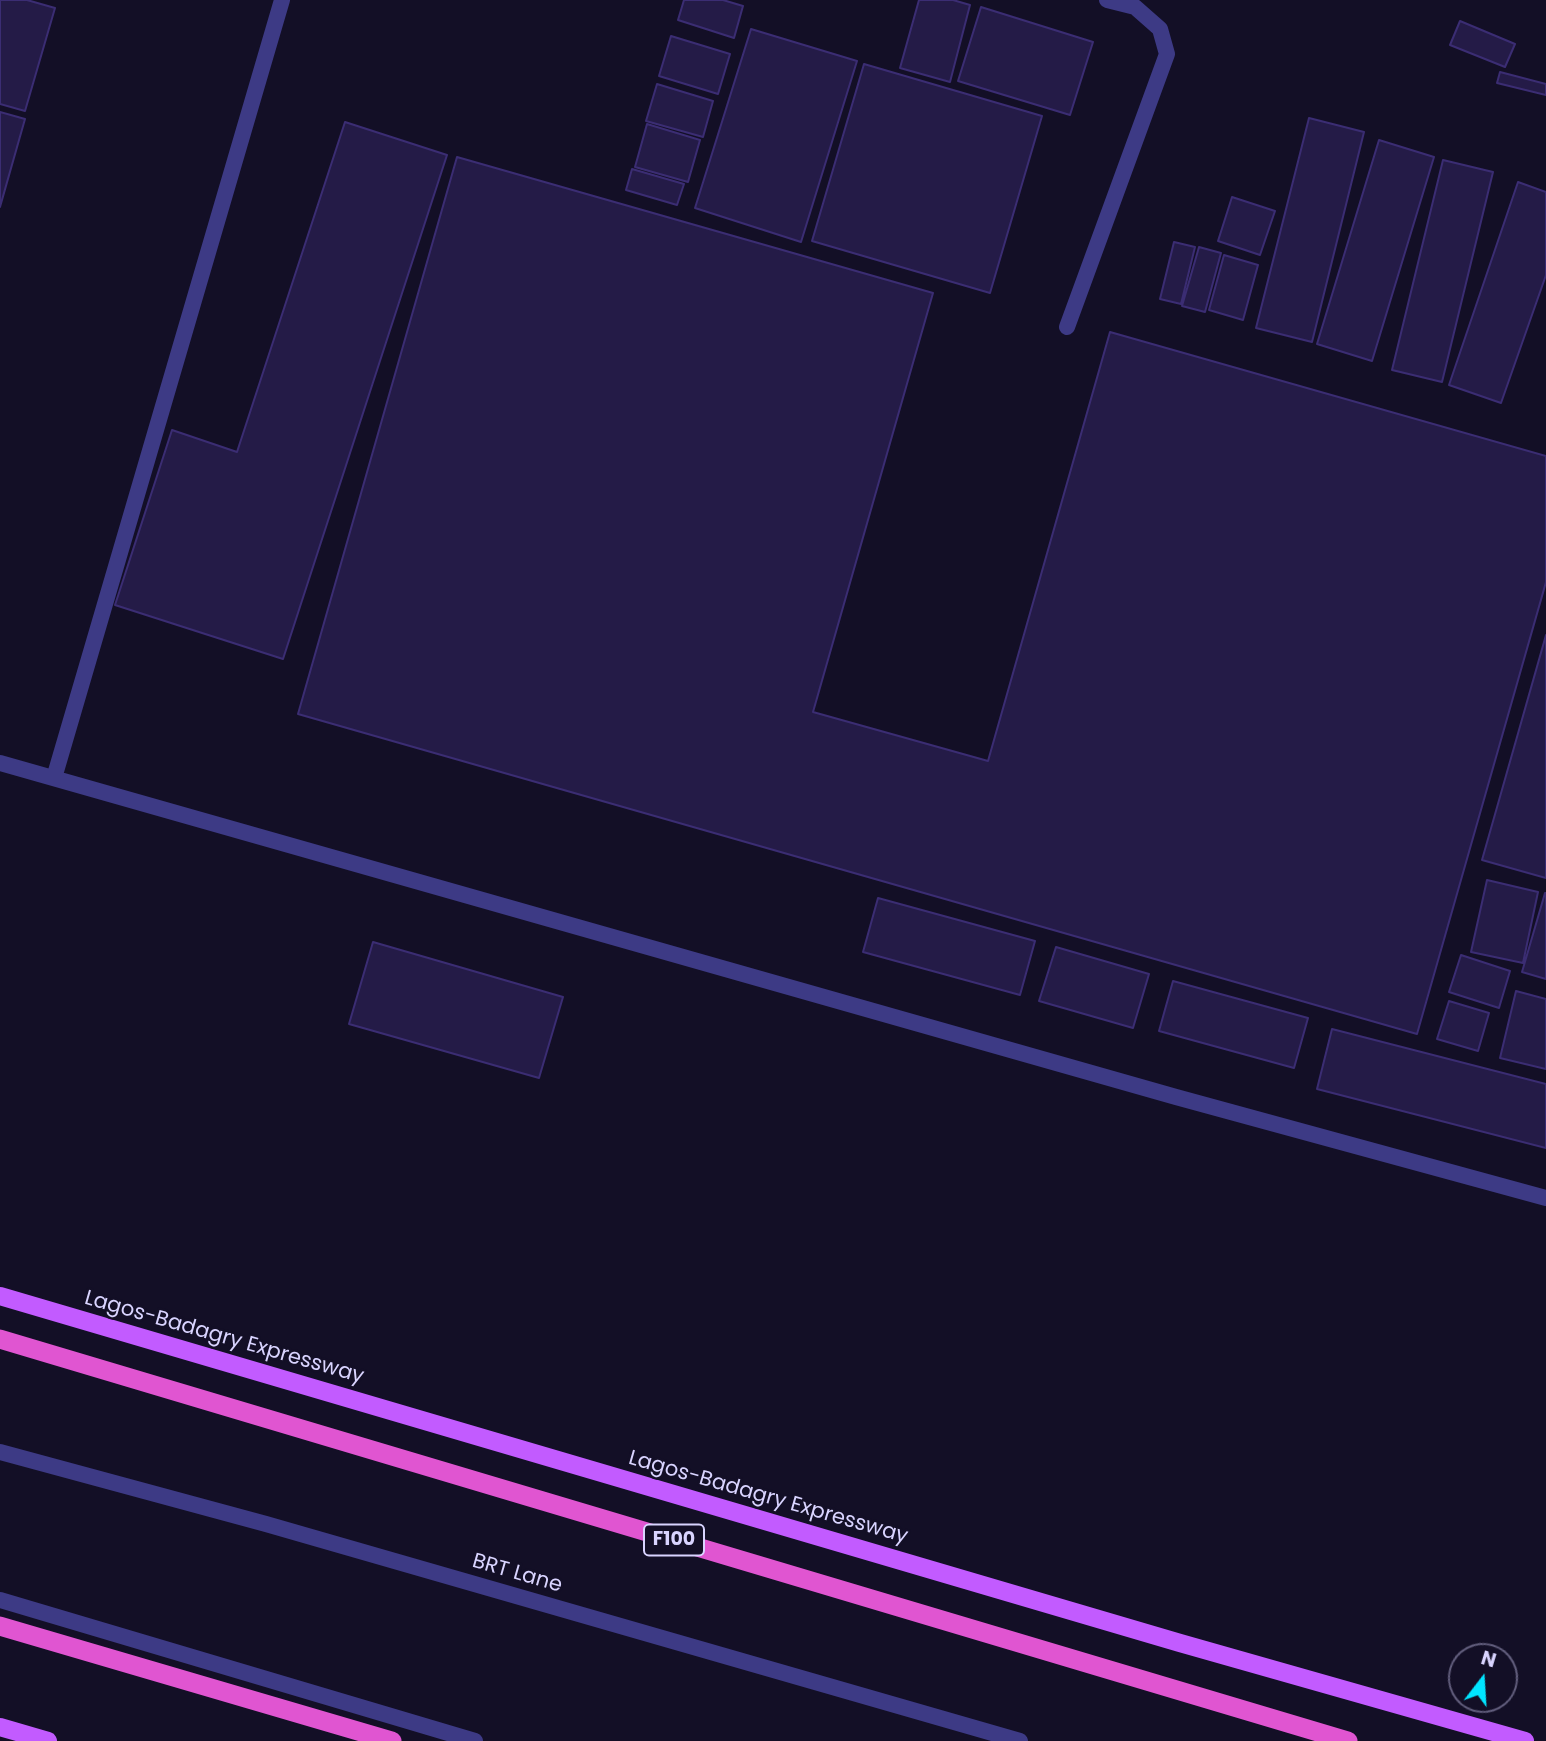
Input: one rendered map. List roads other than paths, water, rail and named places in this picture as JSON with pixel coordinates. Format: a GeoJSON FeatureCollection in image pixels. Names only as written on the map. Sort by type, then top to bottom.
{"type":"FeatureCollection","features":[{"type":"Feature","properties":{"kind":"highway","name":"F100"},"geometry":{"type":"LineString","coordinates":[[0,1339],[1348,1741]]}},
{"type":"Feature","properties":{"kind":"highway"},"geometry":{"type":"LineString","coordinates":[[0,1626],[392,1741]]}},
{"type":"Feature","properties":{"kind":"main road","name":"Lagos-Badagry Expressway"},"geometry":{"type":"LineString","coordinates":[[0,1296],[1180,1643],[1525,1741]]}},
{"type":"Feature","properties":{"kind":"main road"},"geometry":{"type":"LineString","coordinates":[[0,1727],[48,1741]]}},
{"type":"Feature","properties":{"kind":"lane"},"geometry":{"type":"LineString","coordinates":[[54,778],[282,0]]}},
{"type":"Feature","properties":{"kind":"lane"},"geometry":{"type":"LineString","coordinates":[[1068,327],[1167,54],[1160,29],[1135,7],[1107,0]]}},
{"type":"Feature","properties":{"kind":"lane"},"geometry":{"type":"LineString","coordinates":[[0,763],[1176,1097],[1546,1198]]}},
{"type":"Feature","properties":{"kind":"lane","name":"BRT Lane"},"geometry":{"type":"LineString","coordinates":[[0,1452],[266,1524],[1020,1741]]}},
{"type":"Feature","properties":{"kind":"lane"},"geometry":{"type":"LineString","coordinates":[[0,1600],[475,1741]]}}]}
